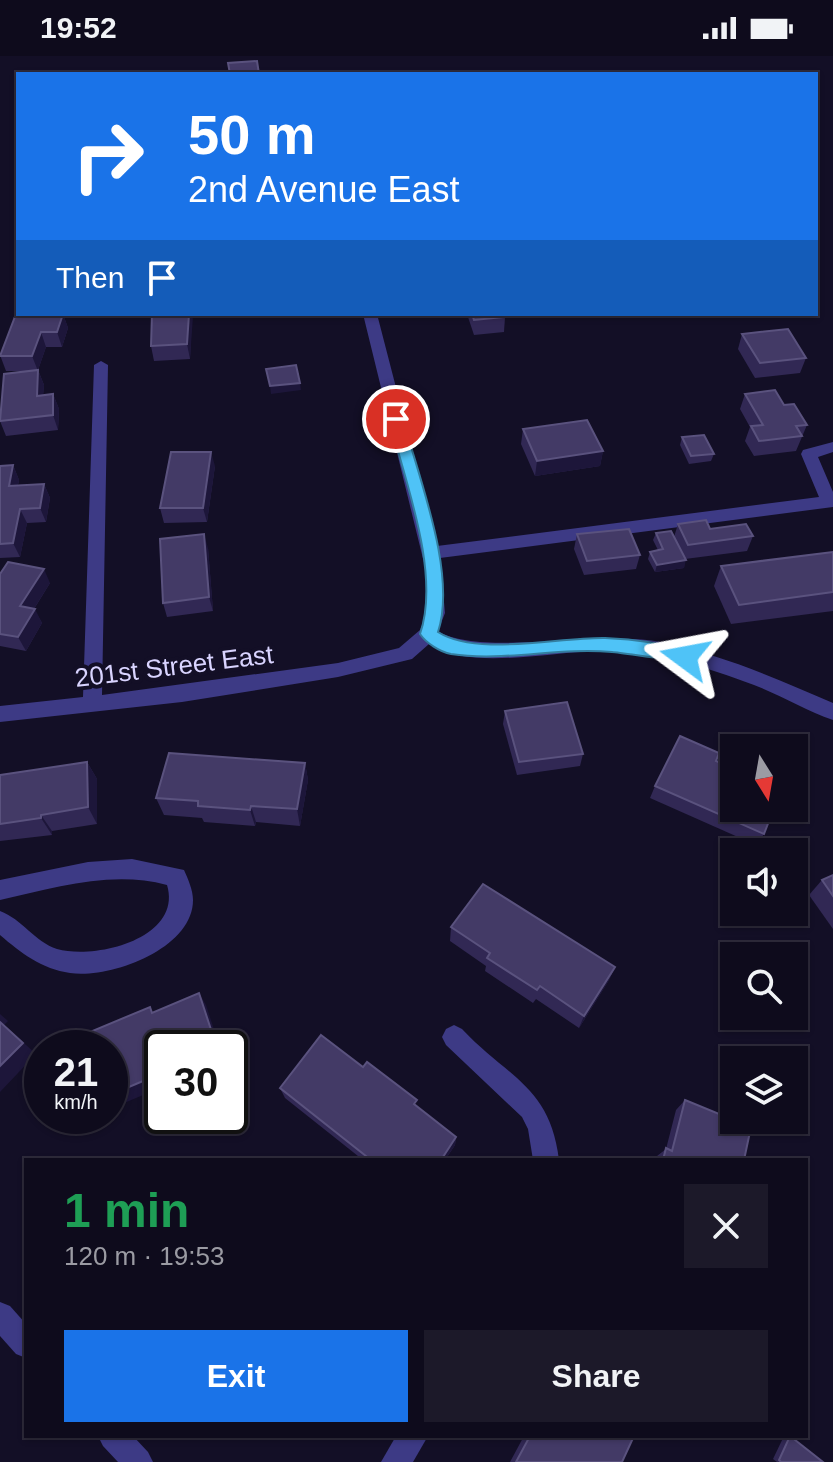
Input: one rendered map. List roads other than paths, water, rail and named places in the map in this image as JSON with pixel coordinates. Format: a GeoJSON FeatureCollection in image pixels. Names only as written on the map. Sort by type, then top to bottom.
{"type":"FeatureCollection","features":[{"type":"Feature","properties":{"kind":"street"},"geometry":{"type":"LineString","coordinates":[[371,316],[430,553],[437,592],[436,613],[428,634],[448,647],[481,650],[605,644],[660,649],[759,679],[833,712]]}},
{"type":"Feature","properties":{"kind":"street"},"geometry":{"type":"LineString","coordinates":[[92,702],[101,365]]}},
{"type":"Feature","properties":{"kind":"street"},"geometry":{"type":"LineString","coordinates":[[430,553],[831,502],[812,467],[809,454],[833,447]]}},
{"type":"Feature","properties":{"kind":"street","name":"201st Street East"},"geometry":{"type":"LineString","coordinates":[[0,714],[182,694],[355,667],[405,654],[428,634]]}},
{"type":"Feature","properties":{"kind":"street"},"geometry":{"type":"LineString","coordinates":[[0,890],[110,867],[152,869],[176,877],[183,903],[173,926],[147,944],[129,955],[90,963],[54,959],[25,943],[0,921]]}},
{"type":"Feature","properties":{"kind":"street"},"geometry":{"type":"LineString","coordinates":[[454,1037],[488,1072],[528,1101],[538,1118],[546,1158]]}},
{"type":"Feature","properties":{"kind":"street"},"geometry":{"type":"LineString","coordinates":[[0,1316],[24,1342]]}},
{"type":"Feature","properties":{"kind":"street"},"geometry":{"type":"LineString","coordinates":[[115,1438],[138,1462]]}},
{"type":"Feature","properties":{"kind":"street"},"geometry":{"type":"LineString","coordinates":[[396,1462],[412,1438]]}}]}
